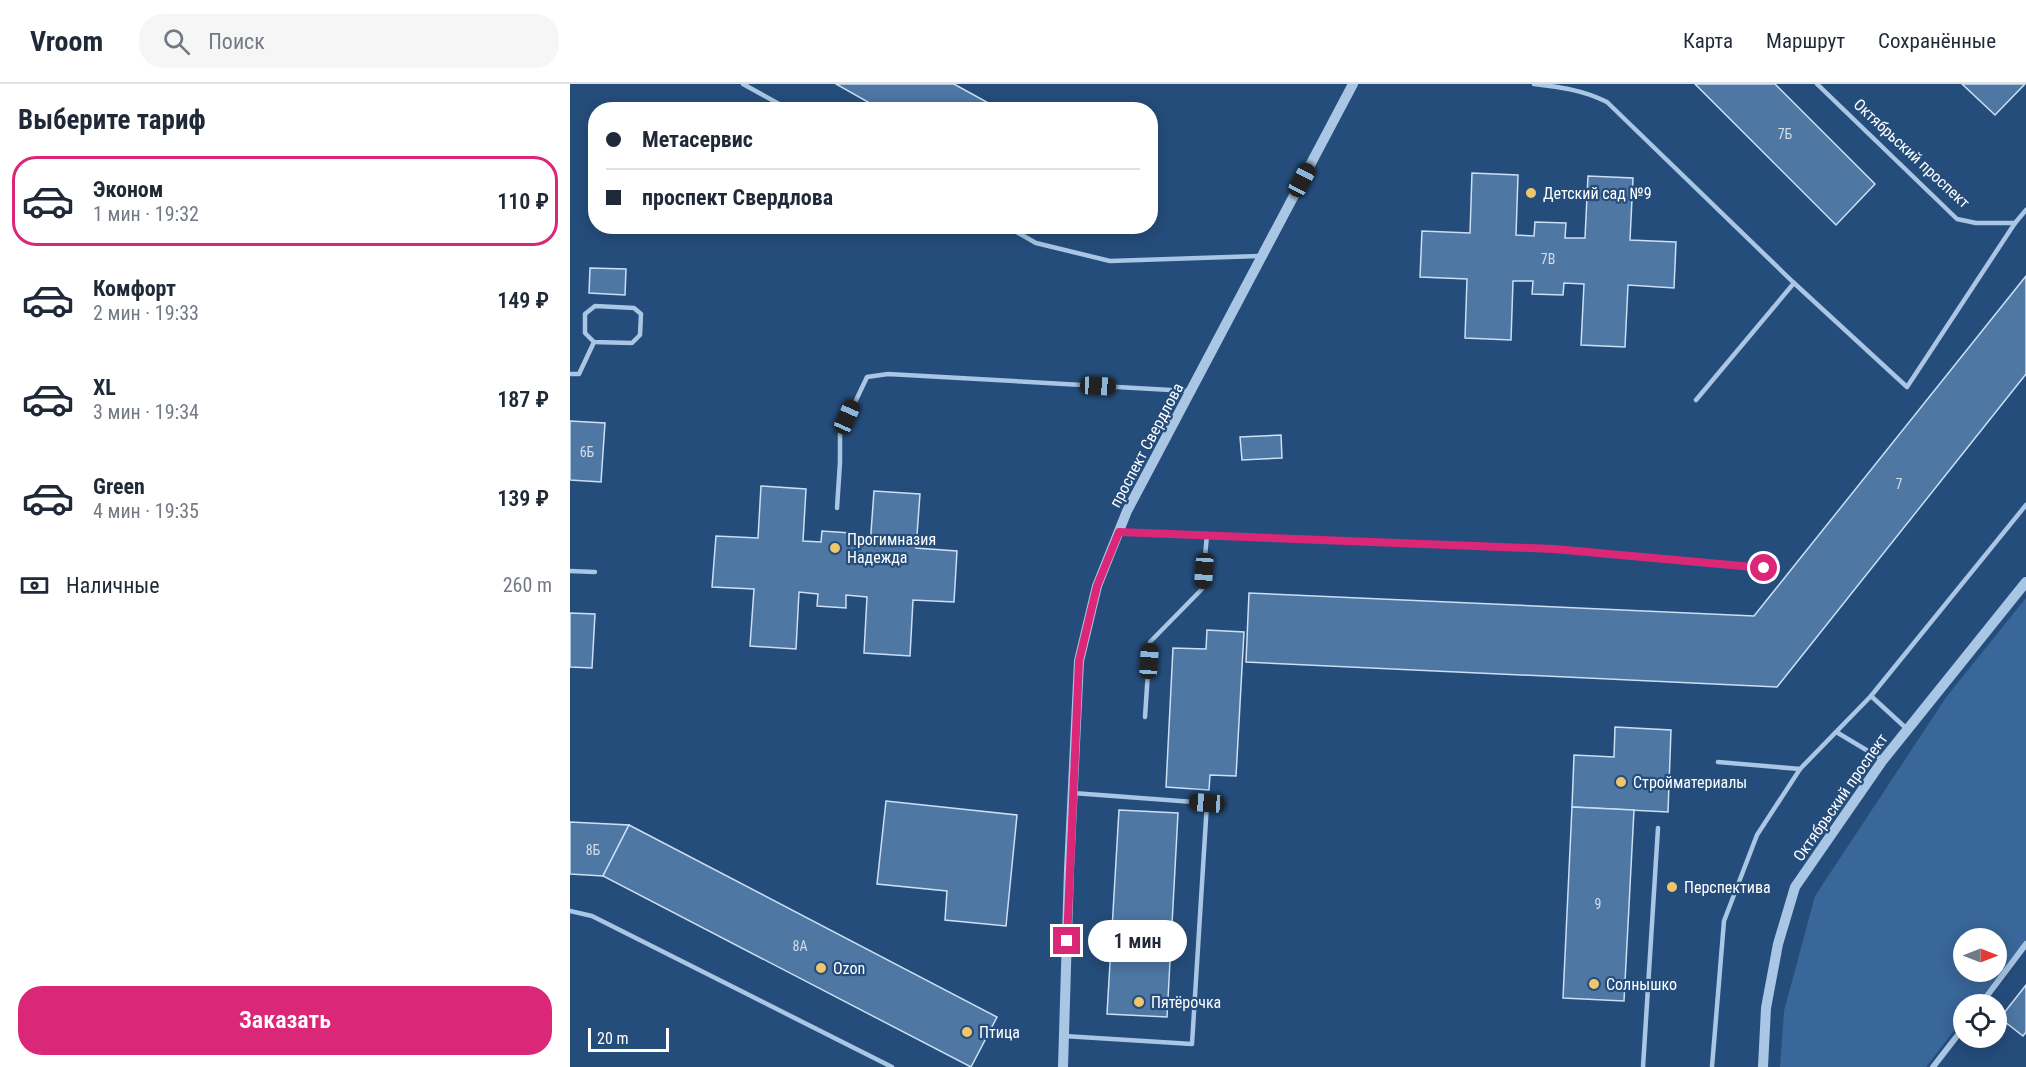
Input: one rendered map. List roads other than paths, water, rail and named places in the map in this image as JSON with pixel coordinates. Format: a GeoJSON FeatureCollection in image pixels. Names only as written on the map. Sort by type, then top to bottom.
{"type":"FeatureCollection","features":[{"type":"Feature","properties":{"kind":"street","name":"проспект Свердлова"},"geometry":{"type":"LineString","coordinates":[[1063,1067],[1079,661],[1097,586],[1126,511],[1353,84]]}},
{"type":"Feature","properties":{"kind":"street","name":"Октябрьский проспект"},"geometry":{"type":"LineString","coordinates":[[1763,1067],[1766,1008],[1778,944],[1795,887],[1883,760],[2026,582]]}},
{"type":"Feature","properties":{"kind":"street"},"geometry":{"type":"LineString","coordinates":[[1988,994],[2026,944]]}},
{"type":"Feature","properties":{"kind":"street"},"geometry":{"type":"LineString","coordinates":[[1933,1067],[1953,1041]]}},
{"type":"Feature","properties":{"kind":"lane"},"geometry":{"type":"LineString","coordinates":[[743,84],[776,102]]}},
{"type":"Feature","properties":{"kind":"lane"},"geometry":{"type":"LineString","coordinates":[[1534,84],[1589,93],[1607,102],[1794,283],[1907,387],[2015,223],[2026,210]]}},
{"type":"Feature","properties":{"kind":"lane","name":"Октябрьский проспект"},"geometry":{"type":"LineString","coordinates":[[1817,84],[1957,219],[1976,223],[2015,223]]}},
{"type":"Feature","properties":{"kind":"lane"},"geometry":{"type":"LineString","coordinates":[[1020,234],[1036,243],[1110,261],[1262,256]]}},
{"type":"Feature","properties":{"kind":"lane"},"geometry":{"type":"LineString","coordinates":[[1696,400],[1794,283]]}},
{"type":"Feature","properties":{"kind":"lane"},"geometry":{"type":"LineString","coordinates":[[596,306],[634,308],[641,315],[640,335],[632,344],[594,342],[585,333],[585,315],[596,306]]}},
{"type":"Feature","properties":{"kind":"lane"},"geometry":{"type":"LineString","coordinates":[[570,374],[579,374],[594,342]]}},
{"type":"Feature","properties":{"kind":"lane"},"geometry":{"type":"LineString","coordinates":[[837,508],[840,435],[867,377],[888,374],[1191,392]]}},
{"type":"Feature","properties":{"kind":"lane"},"geometry":{"type":"LineString","coordinates":[[1712,1067],[1724,921],[1757,835],[1800,769],[1871,696],[2026,505]]}},
{"type":"Feature","properties":{"kind":"lane"},"geometry":{"type":"LineString","coordinates":[[1119,532],[1554,549],[1764,568]]}},
{"type":"Feature","properties":{"kind":"lane"},"geometry":{"type":"LineString","coordinates":[[1145,717],[1150,642],[1203,589],[1207,535]]}},
{"type":"Feature","properties":{"kind":"lane"},"geometry":{"type":"LineString","coordinates":[[570,570],[596,572]]}},
{"type":"Feature","properties":{"kind":"lane"},"geometry":{"type":"LineString","coordinates":[[1871,696],[1907,729]]}},
{"type":"Feature","properties":{"kind":"lane"},"geometry":{"type":"LineString","coordinates":[[1838,732],[1883,760]]}},
{"type":"Feature","properties":{"kind":"lane"},"geometry":{"type":"LineString","coordinates":[[1718,762],[1800,769]]}},
{"type":"Feature","properties":{"kind":"lane"},"geometry":{"type":"LineString","coordinates":[[1064,1036],[1192,1044],[1207,803],[1073,793]]}},
{"type":"Feature","properties":{"kind":"lane"},"geometry":{"type":"LineString","coordinates":[[1643,1067],[1658,828]]}},
{"type":"Feature","properties":{"kind":"lane"},"geometry":{"type":"LineString","coordinates":[[570,911],[592,916],[892,1067]]}},
{"type":"Feature","properties":{"kind":"place","name":"Детский сад №9"},"geometry":{"type":"Point","coordinates":[1531,193]}},
{"type":"Feature","properties":{"kind":"place","name":"Прогимназия Надежда"},"geometry":{"type":"Point","coordinates":[835,548]}},
{"type":"Feature","properties":{"kind":"place","name":"Стройматериалы"},"geometry":{"type":"Point","coordinates":[1621,782]}},
{"type":"Feature","properties":{"kind":"place","name":"Перспектива"},"geometry":{"type":"Point","coordinates":[1672,887]}},
{"type":"Feature","properties":{"kind":"place","name":"Ozon"},"geometry":{"type":"Point","coordinates":[821,968]}},
{"type":"Feature","properties":{"kind":"place","name":"Солнышко"},"geometry":{"type":"Point","coordinates":[1594,984]}},
{"type":"Feature","properties":{"kind":"place","name":"Пятёрочка"},"geometry":{"type":"Point","coordinates":[1139,1002]}},
{"type":"Feature","properties":{"kind":"place","name":"Птица"},"geometry":{"type":"Point","coordinates":[967,1032]}}]}
